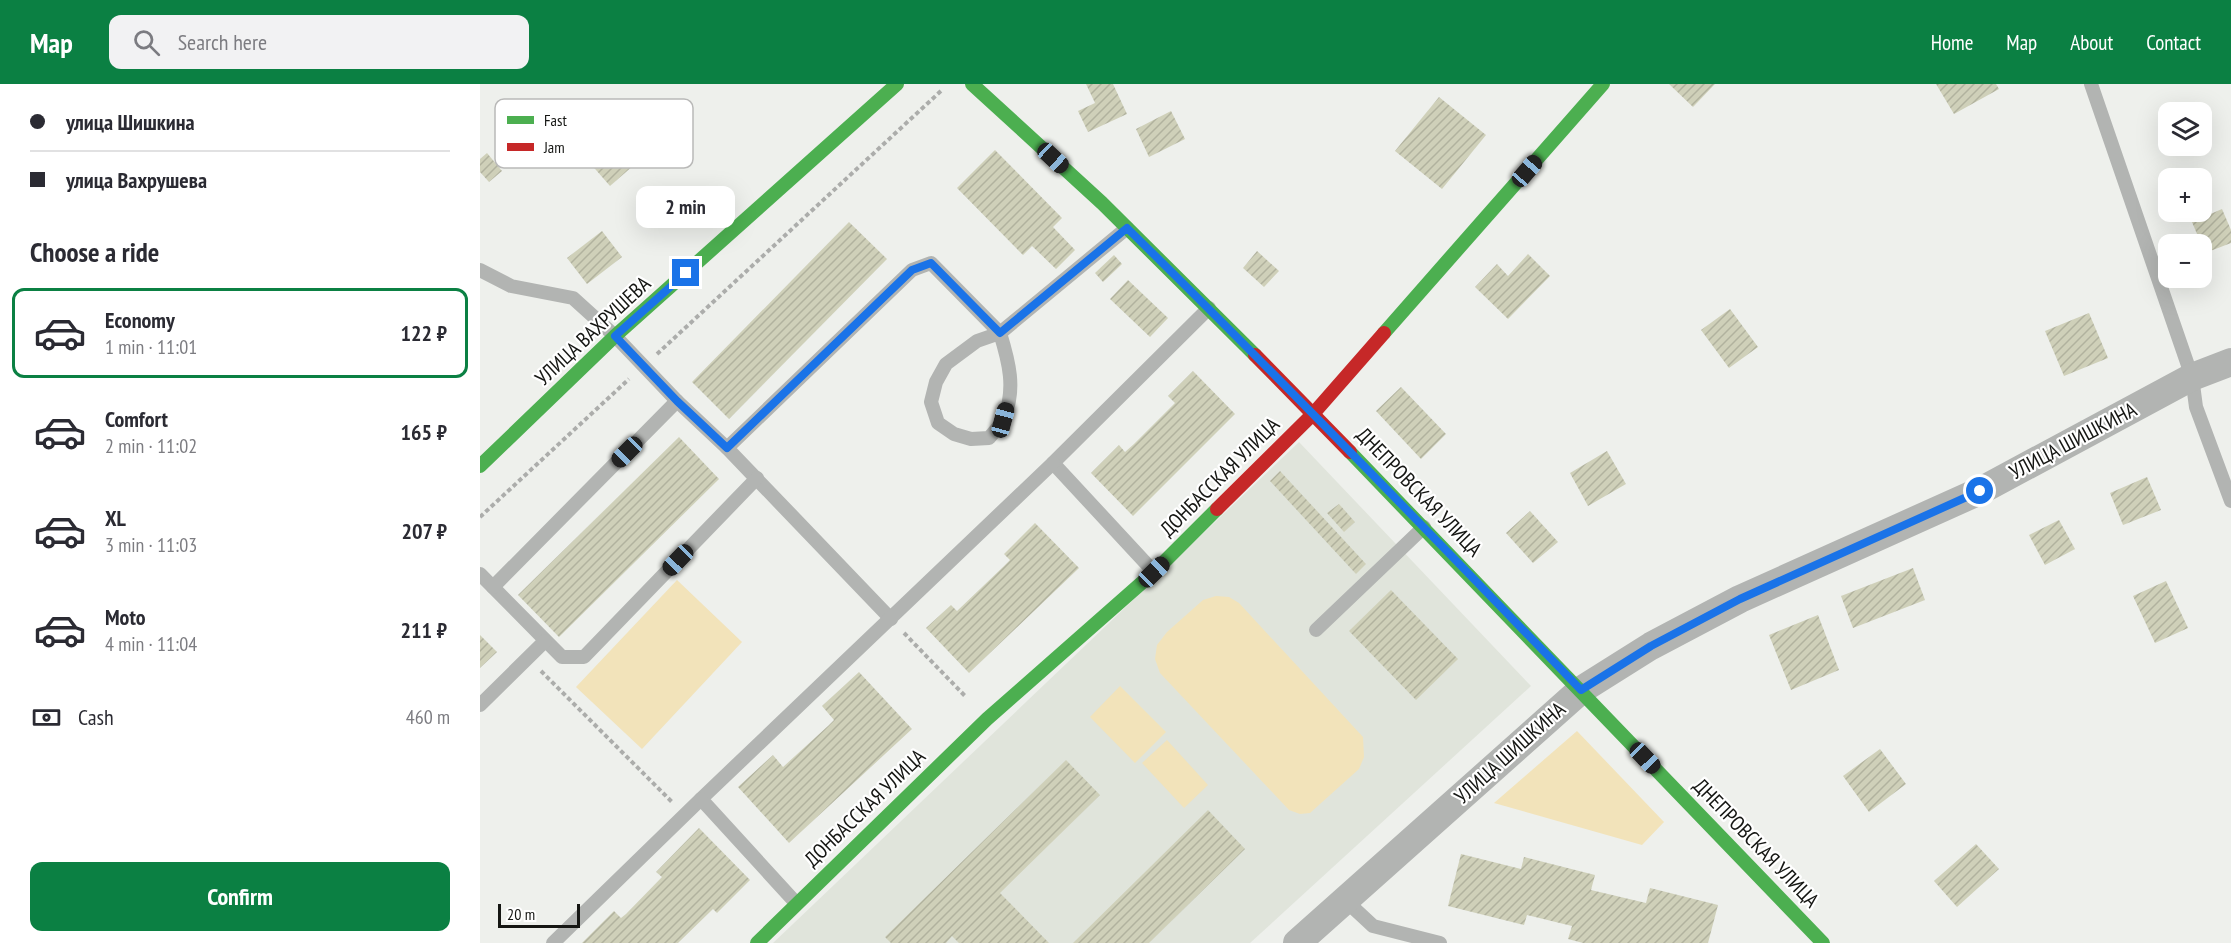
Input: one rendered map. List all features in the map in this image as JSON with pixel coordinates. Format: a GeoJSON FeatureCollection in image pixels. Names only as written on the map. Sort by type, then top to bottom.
{"type":"FeatureCollection","features":[{"type":"Feature","properties":{"kind":"street","name":"УЛИЦА ВАХРУШЕВА"},"geometry":{"type":"LineString","coordinates":[[480,465],[615,336],[897,84]]}},
{"type":"Feature","properties":{"kind":"street","name":"ДНЕПРОВСКАЯ УЛИЦА"},"geometry":{"type":"LineString","coordinates":[[972,84],[1127,228],[1209,308],[1424,527],[1823,943]]}},
{"type":"Feature","properties":{"kind":"street","name":"ДОНБАССКАЯ УЛИЦА"},"geometry":{"type":"LineString","coordinates":[[758,943],[796,903],[987,719],[1154,572],[1313,414],[1603,84]]}},
{"type":"Feature","properties":{"kind":"street","name":"УЛИЦА ШИШКИНА"},"geometry":{"type":"LineString","coordinates":[[1298,943],[1581,690],[1651,646],[1740,599],[1980,491],[2192,377],[2231,362]]}},
{"type":"Feature","properties":{"kind":"lane"},"geometry":{"type":"LineString","coordinates":[[2091,84],[2192,377],[2196,407],[2231,501]]}},
{"type":"Feature","properties":{"kind":"lane"},"geometry":{"type":"LineString","coordinates":[[727,448],[912,270],[931,263],[1000,333],[1011,370],[1009,397],[1003,420],[989,438],[971,440],[954,434],[938,423],[931,402],[936,382],[946,364],[977,341],[1000,333],[1127,228]]}},
{"type":"Feature","properties":{"kind":"lane"},"geometry":{"type":"LineString","coordinates":[[480,270],[512,286],[573,298],[615,336],[677,401],[727,448],[891,619]]}},
{"type":"Feature","properties":{"kind":"lane"},"geometry":{"type":"LineString","coordinates":[[553,943],[1053,463],[1209,308]]}},
{"type":"Feature","properties":{"kind":"lane"},"geometry":{"type":"LineString","coordinates":[[493,587],[677,401]]}},
{"type":"Feature","properties":{"kind":"lane"},"geometry":{"type":"LineString","coordinates":[[1053,463],[1154,572]]}},
{"type":"Feature","properties":{"kind":"lane"},"geometry":{"type":"LineString","coordinates":[[480,574],[562,657],[584,657],[756,478]]}},
{"type":"Feature","properties":{"kind":"lane"},"geometry":{"type":"LineString","coordinates":[[1316,630],[1424,527]]}},
{"type":"Feature","properties":{"kind":"lane"},"geometry":{"type":"LineString","coordinates":[[480,705],[545,641]]}},
{"type":"Feature","properties":{"kind":"lane"},"geometry":{"type":"LineString","coordinates":[[701,799],[796,903]]}},
{"type":"Feature","properties":{"kind":"lane"},"geometry":{"type":"LineString","coordinates":[[1345,900],[1373,926],[1440,943]]}},
{"type":"Feature","properties":{"kind":"path"},"geometry":{"type":"LineString","coordinates":[[480,517],[949,84]]}},
{"type":"Feature","properties":{"kind":"path"},"geometry":{"type":"LineString","coordinates":[[891,619],[987,719]]}},
{"type":"Feature","properties":{"kind":"path"},"geometry":{"type":"LineString","coordinates":[[528,657],[685,815]]}},
{"type":"Feature","properties":{"kind":"shaded area"},"geometry":{"type":"Polygon","coordinates":[[[1299,442],[1531,686],[1250,943],[773,943],[1299,442]]]}},
{"type":"Feature","properties":{"kind":"shaded area"},"geometry":{"type":"Polygon","coordinates":[[[677,580],[742,642],[642,749],[576,687],[677,580]]]}},
{"type":"Feature","properties":{"kind":"shaded area"},"geometry":{"type":"Polygon","coordinates":[[[1216,596],[1229,597],[1239,603],[1363,737],[1364,757],[1359,769],[1310,813],[1300,814],[1289,810],[1160,673],[1155,659],[1157,645],[1167,632],[1203,600],[1216,596]]]}},
{"type":"Feature","properties":{"kind":"shaded area"},"geometry":{"type":"Polygon","coordinates":[[[1120,686],[1166,732],[1135,763],[1090,717],[1120,686]]]}},
{"type":"Feature","properties":{"kind":"shaded area"},"geometry":{"type":"Polygon","coordinates":[[[1577,731],[1664,822],[1642,845],[1494,803],[1577,731]]]}},
{"type":"Feature","properties":{"kind":"shaded area"},"geometry":{"type":"Polygon","coordinates":[[[1167,740],[1208,785],[1184,808],[1142,763],[1167,740]]]}},
{"type":"Feature","properties":{"kind":"building"},"geometry":{"type":"Polygon","coordinates":[[[1086,84],[1113,84],[1127,114],[1088,132],[1078,111],[1095,103],[1086,84]]]}},
{"type":"Feature","properties":{"kind":"building"},"geometry":{"type":"Polygon","coordinates":[[[1669,84],[1715,84],[1693,107],[1669,84]]]}},
{"type":"Feature","properties":{"kind":"building"},"geometry":{"type":"Polygon","coordinates":[[[1936,84],[1996,84],[1999,89],[1954,114],[1936,84]]]}},
{"type":"Feature","properties":{"kind":"building"},"geometry":{"type":"Polygon","coordinates":[[[1439,97],[1486,135],[1442,189],[1395,151],[1439,97]]]}},
{"type":"Feature","properties":{"kind":"building"},"geometry":{"type":"Polygon","coordinates":[[[1171,111],[1185,139],[1149,157],[1136,129],[1171,111]]]}},
{"type":"Feature","properties":{"kind":"building"},"geometry":{"type":"Polygon","coordinates":[[[995,150],[1062,218],[1053,227],[1075,250],[1056,269],[1032,246],[1023,255],[957,188],[995,150]]]}},
{"type":"Feature","properties":{"kind":"building"},"geometry":{"type":"Polygon","coordinates":[[[487,153],[495,163],[495,168],[502,171],[489,182],[480,172],[480,159],[487,153]]]}},
{"type":"Feature","properties":{"kind":"building"},"geometry":{"type":"Polygon","coordinates":[[[594,168],[631,168],[610,186],[594,168]]]}},
{"type":"Feature","properties":{"kind":"building"},"geometry":{"type":"Polygon","coordinates":[[[2222,209],[2231,230],[2231,243],[2212,250],[2212,234],[2197,234],[2192,222],[2212,222],[2212,213],[2222,209]]]}},
{"type":"Feature","properties":{"kind":"building"},"geometry":{"type":"Polygon","coordinates":[[[849,222],[887,259],[729,419],[692,382],[849,222]]]}},
{"type":"Feature","properties":{"kind":"building"},"geometry":{"type":"Polygon","coordinates":[[[602,231],[622,257],[587,284],[567,258],[602,231]]]}},
{"type":"Feature","properties":{"kind":"building"},"geometry":{"type":"Polygon","coordinates":[[[1257,251],[1279,271],[1264,287],[1243,268],[1257,251]]]}},
{"type":"Feature","properties":{"kind":"building"},"geometry":{"type":"Polygon","coordinates":[[[1528,254],[1550,276],[1508,319],[1475,287],[1497,264],[1508,276],[1528,254]]]}},
{"type":"Feature","properties":{"kind":"building"},"geometry":{"type":"Polygon","coordinates":[[[1114,255],[1122,264],[1103,282],[1095,273],[1114,255]]]}},
{"type":"Feature","properties":{"kind":"building"},"geometry":{"type":"Polygon","coordinates":[[[1128,280],[1168,318],[1150,337],[1110,299],[1128,280]]]}},
{"type":"Feature","properties":{"kind":"building"},"geometry":{"type":"Polygon","coordinates":[[[1730,309],[1758,347],[1729,368],[1701,330],[1730,309]]]}},
{"type":"Feature","properties":{"kind":"building"},"geometry":{"type":"Polygon","coordinates":[[[2089,313],[2108,358],[2064,376],[2045,331],[2089,313]]]}},
{"type":"Feature","properties":{"kind":"building"},"geometry":{"type":"Polygon","coordinates":[[[1193,371],[1235,414],[1133,516],[1091,473],[1119,445],[1125,452],[1175,403],[1168,396],[1193,371]]]}},
{"type":"Feature","properties":{"kind":"building"},"geometry":{"type":"Polygon","coordinates":[[[1401,387],[1446,434],[1421,459],[1376,411],[1401,387]]]}},
{"type":"Feature","properties":{"kind":"building"},"geometry":{"type":"Polygon","coordinates":[[[679,437],[719,479],[559,637],[518,595],[679,437]]]}},
{"type":"Feature","properties":{"kind":"building"},"geometry":{"type":"Polygon","coordinates":[[[1607,451],[1626,484],[1588,506],[1570,473],[1607,451]]]}},
{"type":"Feature","properties":{"kind":"building"},"geometry":{"type":"Polygon","coordinates":[[[1280,471],[1366,564],[1356,574],[1270,481],[1280,471]]]}},
{"type":"Feature","properties":{"kind":"building"},"geometry":{"type":"Polygon","coordinates":[[[2147,477],[2161,510],[2123,525],[2110,493],[2147,477]]]}},
{"type":"Feature","properties":{"kind":"building"},"geometry":{"type":"Polygon","coordinates":[[[1339,504],[1355,522],[1344,532],[1327,513],[1339,504]]]}},
{"type":"Feature","properties":{"kind":"building"},"geometry":{"type":"Polygon","coordinates":[[[1530,511],[1558,542],[1533,563],[1506,533],[1530,511]]]}},
{"type":"Feature","properties":{"kind":"building"},"geometry":{"type":"Polygon","coordinates":[[[2059,520],[2075,549],[2045,565],[2029,535],[2059,520]]]}},
{"type":"Feature","properties":{"kind":"building"},"geometry":{"type":"Polygon","coordinates":[[[1035,523],[1079,568],[969,673],[926,628],[951,605],[957,611],[1003,567],[1010,560],[1004,554],[1035,523]]]}},
{"type":"Feature","properties":{"kind":"building"},"geometry":{"type":"Polygon","coordinates":[[[1913,568],[1925,600],[1853,628],[1841,596],[1913,568]]]}},
{"type":"Feature","properties":{"kind":"building"},"geometry":{"type":"Polygon","coordinates":[[[2166,581],[2188,628],[2155,643],[2133,596],[2166,581]]]}},
{"type":"Feature","properties":{"kind":"building"},"geometry":{"type":"Polygon","coordinates":[[[1391,590],[1458,659],[1416,700],[1349,631],[1391,590]]]}},
{"type":"Feature","properties":{"kind":"building"},"geometry":{"type":"Polygon","coordinates":[[[1818,615],[1839,670],[1791,690],[1769,635],[1818,615]]]}},
{"type":"Feature","properties":{"kind":"building"},"geometry":{"type":"Polygon","coordinates":[[[480,635],[497,652],[480,668],[480,635]]]}},
{"type":"Feature","properties":{"kind":"building"},"geometry":{"type":"Polygon","coordinates":[[[859,672],[912,729],[789,843],[738,787],[773,755],[783,767],[828,726],[834,720],[822,706],[859,672]]]}},
{"type":"Feature","properties":{"kind":"building"},"geometry":{"type":"Polygon","coordinates":[[[1880,749],[1906,784],[1869,812],[1843,776],[1880,749]]]}},
{"type":"Feature","properties":{"kind":"building"},"geometry":{"type":"Polygon","coordinates":[[[1066,760],[1100,795],[1000,893],[1049,943],[959,943],[952,936],[946,943],[891,943],[885,937],[1066,760]]]}},
{"type":"Feature","properties":{"kind":"building"},"geometry":{"type":"Polygon","coordinates":[[[1208,810],[1245,849],[1149,943],[1073,943],[1208,810]]]}},
{"type":"Feature","properties":{"kind":"building"},"geometry":{"type":"Polygon","coordinates":[[[699,828],[750,880],[717,913],[713,909],[678,943],[582,943],[614,911],[621,918],[626,914],[662,877],[656,872],[699,828]]]}},
{"type":"Feature","properties":{"kind":"building"},"geometry":{"type":"Polygon","coordinates":[[[1976,844],[1999,869],[1957,907],[1934,881],[1976,844]]]}},
{"type":"Feature","properties":{"kind":"building"},"geometry":{"type":"Polygon","coordinates":[[[1461,854],[1521,869],[1524,857],[1595,875],[1591,890],[1646,903],[1650,888],[1718,905],[1708,943],[1583,943],[1568,939],[1572,926],[1527,915],[1524,925],[1448,906],[1461,854]]]}},
{"type":"Feature","properties":{"kind":"traffic: fast"},"geometry":{"type":"LineString","coordinates":[[480,466],[615,336],[897,84]]}},
{"type":"Feature","properties":{"kind":"traffic: fast"},"geometry":{"type":"LineString","coordinates":[[972,84],[1102,203],[1255,355]]}},
{"type":"Feature","properties":{"kind":"traffic: fast"},"geometry":{"type":"LineString","coordinates":[[1384,333],[1603,84]]}},
{"type":"Feature","properties":{"kind":"traffic: fast"},"geometry":{"type":"LineString","coordinates":[[1350,452],[1823,943]]}},
{"type":"Feature","properties":{"kind":"traffic: fast"},"geometry":{"type":"LineString","coordinates":[[757,943],[987,719],[1154,572],[1217,509]]}},
{"type":"Feature","properties":{"kind":"traffic: jam"},"geometry":{"type":"LineString","coordinates":[[1217,509],[1313,414],[1384,333]]}},
{"type":"Feature","properties":{"kind":"traffic: jam"},"geometry":{"type":"LineString","coordinates":[[1255,355],[1350,452]]}},
{"type":"Feature","properties":{"kind":"route"},"geometry":{"type":"LineString","coordinates":[[686,273],[615,336],[677,401],[727,448],[912,270],[931,263],[1000,333],[1127,228],[1393,495],[1581,690],[1651,646],[1740,599],[1980,491]]}}]}
